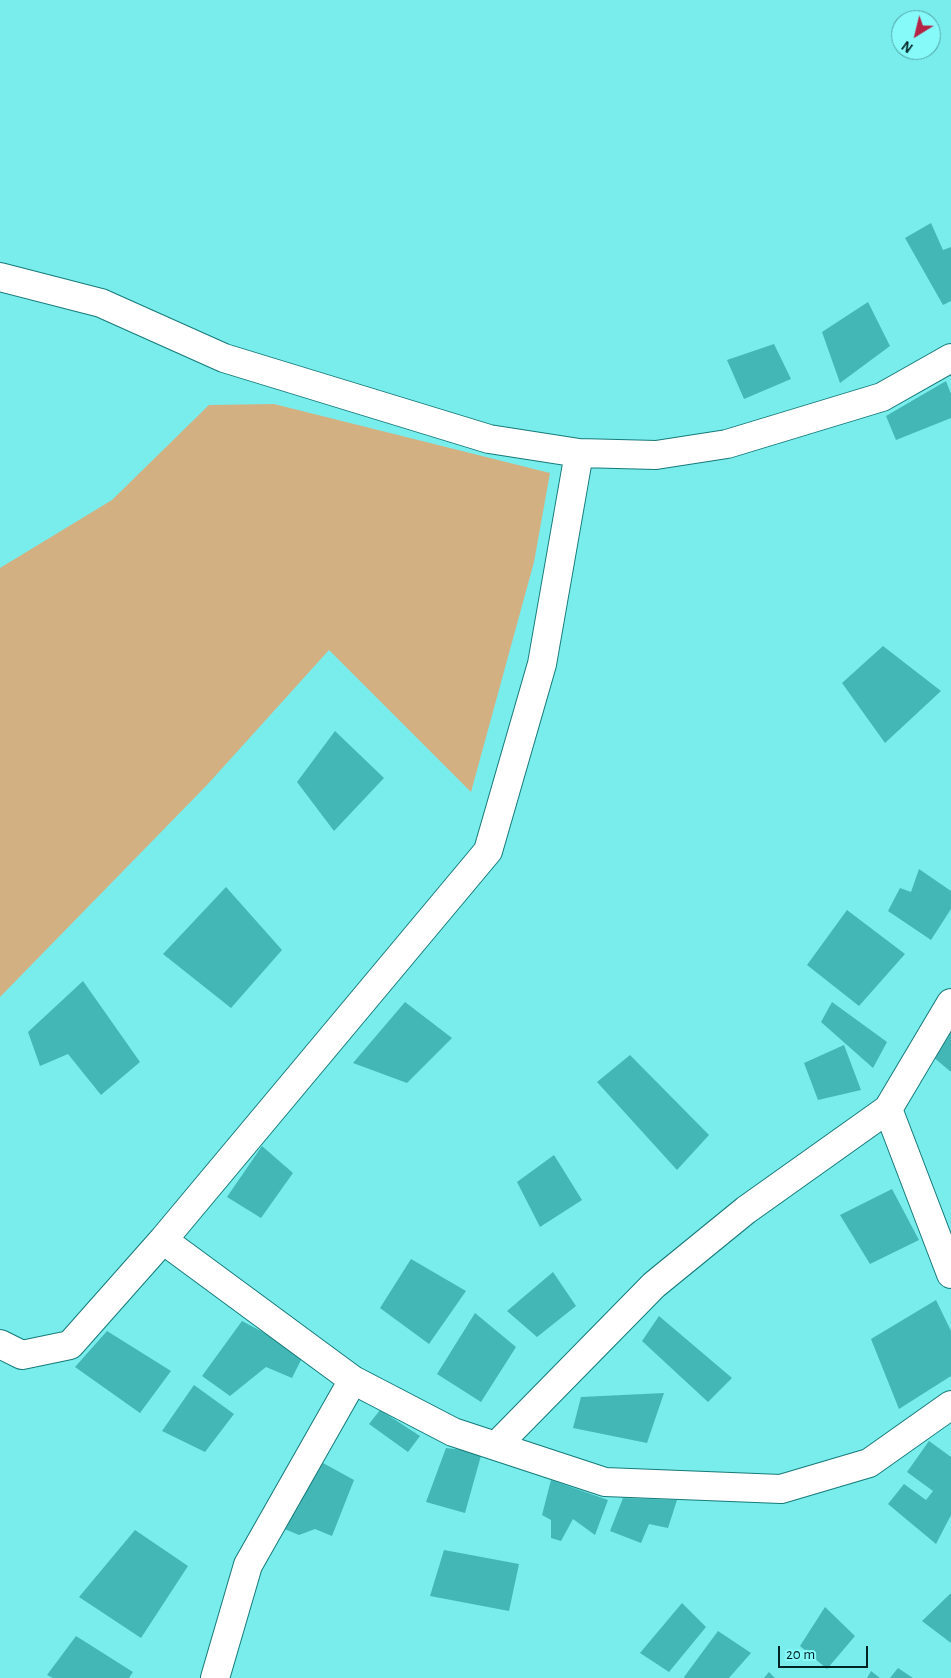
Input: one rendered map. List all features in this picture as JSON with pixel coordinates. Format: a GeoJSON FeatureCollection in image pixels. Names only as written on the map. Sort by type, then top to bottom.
{"type":"FeatureCollection","features":[{"type":"Feature","properties":{"kind":"street"},"geometry":{"type":"LineString","coordinates":[[0,277],[101,303],[224,358],[489,439],[579,453],[656,455],[727,444],[882,397],[951,358]]}},
{"type":"Feature","properties":{"kind":"street"},"geometry":{"type":"LineString","coordinates":[[0,1344],[22,1355],[70,1345],[163,1240],[488,851],[542,664],[579,453]]}},
{"type":"Feature","properties":{"kind":"street"},"geometry":{"type":"LineString","coordinates":[[496,1446],[654,1285],[746,1210],[888,1109],[951,1003]]}},
{"type":"Feature","properties":{"kind":"street"},"geometry":{"type":"LineString","coordinates":[[888,1109],[951,1274]]}},
{"type":"Feature","properties":{"kind":"street"},"geometry":{"type":"LineString","coordinates":[[163,1240],[353,1380],[453,1432],[605,1482],[780,1489],[869,1463],[951,1404]]}},
{"type":"Feature","properties":{"kind":"street"},"geometry":{"type":"LineString","coordinates":[[215,1678],[248,1565],[353,1380]]}},
{"type":"Feature","properties":{"kind":"shaded area"},"geometry":{"type":"Polygon","coordinates":[[[274,404],[550,473],[534,562],[471,792],[329,650],[207,785],[0,997],[0,568],[112,500],[209,405],[274,404]]]}},
{"type":"Feature","properties":{"kind":"building"},"geometry":{"type":"Polygon","coordinates":[[[931,223],[943,250],[951,247],[951,301],[943,305],[905,238],[931,223]]]}},
{"type":"Feature","properties":{"kind":"building"},"geometry":{"type":"Polygon","coordinates":[[[868,302],[890,346],[840,383],[822,332],[868,302]]]}},
{"type":"Feature","properties":{"kind":"building"},"geometry":{"type":"Polygon","coordinates":[[[774,344],[791,379],[744,399],[727,360],[774,344]]]}},
{"type":"Feature","properties":{"kind":"building"},"geometry":{"type":"Polygon","coordinates":[[[946,381],[951,394],[951,418],[896,440],[886,416],[946,381]]]}},
{"type":"Feature","properties":{"kind":"building"},"geometry":{"type":"Polygon","coordinates":[[[883,646],[941,691],[885,743],[842,683],[883,646]]]}},
{"type":"Feature","properties":{"kind":"building"},"geometry":{"type":"Polygon","coordinates":[[[335,731],[384,778],[334,831],[297,782],[335,731]]]}},
{"type":"Feature","properties":{"kind":"building"},"geometry":{"type":"Polygon","coordinates":[[[919,869],[951,891],[951,909],[931,940],[888,911],[900,888],[911,892],[919,869]]]}},
{"type":"Feature","properties":{"kind":"building"},"geometry":{"type":"Polygon","coordinates":[[[226,887],[282,950],[231,1008],[163,954],[226,887]]]}},
{"type":"Feature","properties":{"kind":"building"},"geometry":{"type":"Polygon","coordinates":[[[847,910],[905,954],[859,1006],[807,965],[847,910]]]}},
{"type":"Feature","properties":{"kind":"building"},"geometry":{"type":"Polygon","coordinates":[[[83,981],[140,1062],[101,1095],[68,1054],[40,1066],[28,1032],[83,981]]]}},
{"type":"Feature","properties":{"kind":"building"},"geometry":{"type":"Polygon","coordinates":[[[405,1002],[452,1038],[407,1083],[353,1063],[405,1002]]]}},
{"type":"Feature","properties":{"kind":"building"},"geometry":{"type":"Polygon","coordinates":[[[832,1002],[887,1042],[873,1068],[821,1022],[832,1002]]]}},
{"type":"Feature","properties":{"kind":"building"},"geometry":{"type":"Polygon","coordinates":[[[951,1031],[951,1072],[932,1056],[951,1031]]]}},
{"type":"Feature","properties":{"kind":"building"},"geometry":{"type":"Polygon","coordinates":[[[844,1045],[861,1090],[818,1100],[804,1063],[844,1045]]]}},
{"type":"Feature","properties":{"kind":"building"},"geometry":{"type":"Polygon","coordinates":[[[630,1055],[709,1135],[677,1170],[597,1082],[630,1055]]]}},
{"type":"Feature","properties":{"kind":"building"},"geometry":{"type":"Polygon","coordinates":[[[262,1146],[293,1173],[261,1218],[227,1197],[262,1146]]]}},
{"type":"Feature","properties":{"kind":"building"},"geometry":{"type":"Polygon","coordinates":[[[554,1155],[582,1200],[540,1227],[517,1182],[554,1155]]]}},
{"type":"Feature","properties":{"kind":"building"},"geometry":{"type":"Polygon","coordinates":[[[892,1189],[919,1240],[870,1264],[840,1215],[892,1189]]]}},
{"type":"Feature","properties":{"kind":"building"},"geometry":{"type":"Polygon","coordinates":[[[411,1259],[466,1291],[429,1344],[380,1308],[411,1259]]]}},
{"type":"Feature","properties":{"kind":"building"},"geometry":{"type":"Polygon","coordinates":[[[553,1272],[576,1306],[537,1337],[507,1311],[553,1272]]]}},
{"type":"Feature","properties":{"kind":"building"},"geometry":{"type":"Polygon","coordinates":[[[936,1300],[951,1331],[951,1376],[899,1409],[871,1339],[936,1300]]]}},
{"type":"Feature","properties":{"kind":"building"},"geometry":{"type":"Polygon","coordinates":[[[475,1313],[516,1347],[481,1402],[437,1374],[475,1313]]]}},
{"type":"Feature","properties":{"kind":"building"},"geometry":{"type":"Polygon","coordinates":[[[659,1316],[732,1378],[708,1402],[642,1341],[659,1316]]]}},
{"type":"Feature","properties":{"kind":"building"},"geometry":{"type":"Polygon","coordinates":[[[242,1321],[304,1354],[292,1378],[266,1367],[230,1396],[202,1376],[242,1321]]]}},
{"type":"Feature","properties":{"kind":"building"},"geometry":{"type":"Polygon","coordinates":[[[107,1331],[171,1371],[140,1413],[75,1367],[107,1331]]]}},
{"type":"Feature","properties":{"kind":"building"},"geometry":{"type":"Polygon","coordinates":[[[194,1385],[234,1414],[205,1452],[162,1431],[194,1385]]]}},
{"type":"Feature","properties":{"kind":"building"},"geometry":{"type":"Polygon","coordinates":[[[664,1393],[647,1443],[573,1428],[581,1397],[664,1393]]]}},
{"type":"Feature","properties":{"kind":"building"},"geometry":{"type":"Polygon","coordinates":[[[380,1410],[420,1436],[408,1452],[369,1424],[380,1410]]]}},
{"type":"Feature","properties":{"kind":"building"},"geometry":{"type":"Polygon","coordinates":[[[929,1441],[951,1457],[951,1515],[936,1544],[888,1504],[904,1484],[926,1500],[933,1491],[907,1472],[929,1441]]]}},
{"type":"Feature","properties":{"kind":"building"},"geometry":{"type":"Polygon","coordinates":[[[446,1448],[482,1452],[465,1513],[426,1502],[446,1448]]]}},
{"type":"Feature","properties":{"kind":"building"},"geometry":{"type":"Polygon","coordinates":[[[323,1463],[354,1480],[332,1536],[315,1529],[299,1535],[282,1528],[323,1463]]]}},
{"type":"Feature","properties":{"kind":"building"},"geometry":{"type":"Polygon","coordinates":[[[551,1480],[608,1500],[595,1535],[573,1519],[561,1541],[551,1538],[551,1520],[542,1515],[551,1480]]]}},
{"type":"Feature","properties":{"kind":"building"},"geometry":{"type":"Polygon","coordinates":[[[623,1498],[677,1500],[668,1528],[649,1524],[641,1543],[610,1531],[623,1498]]]}},
{"type":"Feature","properties":{"kind":"building"},"geometry":{"type":"Polygon","coordinates":[[[135,1530],[188,1566],[141,1638],[79,1597],[135,1530]]]}},
{"type":"Feature","properties":{"kind":"building"},"geometry":{"type":"Polygon","coordinates":[[[444,1550],[519,1564],[509,1611],[430,1596],[444,1550]]]}},
{"type":"Feature","properties":{"kind":"building"},"geometry":{"type":"Polygon","coordinates":[[[951,1593],[951,1643],[922,1621],[951,1593]]]}},
{"type":"Feature","properties":{"kind":"building"},"geometry":{"type":"Polygon","coordinates":[[[682,1603],[706,1627],[669,1672],[640,1653],[682,1603]]]}},
{"type":"Feature","properties":{"kind":"building"},"geometry":{"type":"Polygon","coordinates":[[[825,1607],[855,1636],[827,1669],[800,1646],[825,1607]]]}},
{"type":"Feature","properties":{"kind":"building"},"geometry":{"type":"Polygon","coordinates":[[[718,1631],[751,1653],[729,1678],[685,1678],[684,1677],[718,1631]]]}},
{"type":"Feature","properties":{"kind":"building"},"geometry":{"type":"Polygon","coordinates":[[[76,1636],[133,1672],[129,1678],[53,1678],[47,1675],[76,1636]]]}},
{"type":"Feature","properties":{"kind":"building"},"geometry":{"type":"Polygon","coordinates":[[[898,1668],[913,1678],[890,1678],[898,1668]]]}},
{"type":"Feature","properties":{"kind":"building"},"geometry":{"type":"Polygon","coordinates":[[[871,1671],[880,1678],[867,1678],[871,1671]]]}},
{"type":"Feature","properties":{"kind":"building"},"geometry":{"type":"Polygon","coordinates":[[[769,1672],[775,1678],[764,1678],[769,1672]]]}}]}
